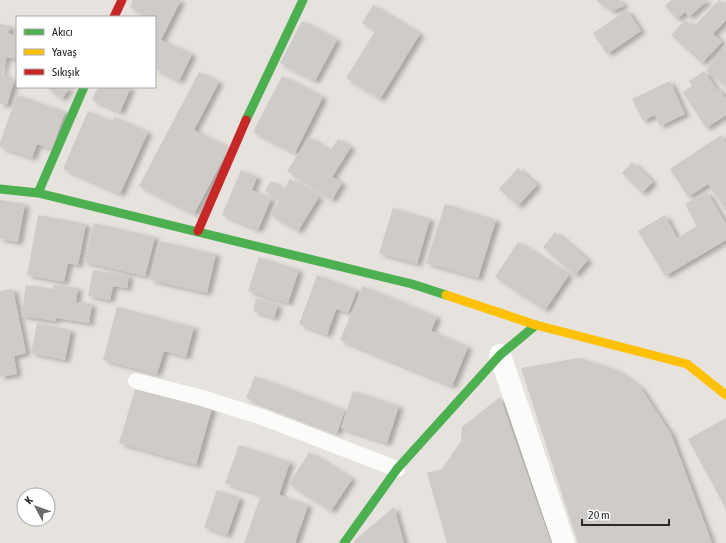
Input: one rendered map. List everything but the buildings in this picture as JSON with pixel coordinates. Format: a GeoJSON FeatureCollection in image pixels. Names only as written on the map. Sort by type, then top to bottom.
{"type":"FeatureCollection","features":[{"type":"Feature","properties":{"kind":"street"},"geometry":{"type":"LineString","coordinates":[[114,16],[122,0]]}},
{"type":"Feature","properties":{"kind":"street"},"geometry":{"type":"LineString","coordinates":[[198,231],[242,129],[303,0]]}},
{"type":"Feature","properties":{"kind":"street"},"geometry":{"type":"LineString","coordinates":[[38,193],[84,88]]}},
{"type":"Feature","properties":{"kind":"street"},"geometry":{"type":"LineString","coordinates":[[0,189],[38,193],[412,284],[536,325],[687,364],[726,395]]}},
{"type":"Feature","properties":{"kind":"street"},"geometry":{"type":"LineString","coordinates":[[344,543],[397,469],[500,355],[536,325]]}},
{"type":"Feature","properties":{"kind":"street"},"geometry":{"type":"LineString","coordinates":[[500,355],[564,543]]}},
{"type":"Feature","properties":{"kind":"lane"},"geometry":{"type":"LineString","coordinates":[[136,380],[202,398],[262,417],[397,469]]}},
{"type":"Feature","properties":{"kind":"traffic: fast"},"geometry":{"type":"LineString","coordinates":[[246,120],[303,0]]}},
{"type":"Feature","properties":{"kind":"traffic: fast"},"geometry":{"type":"LineString","coordinates":[[38,193],[84,88]]}},
{"type":"Feature","properties":{"kind":"traffic: fast"},"geometry":{"type":"LineString","coordinates":[[0,189],[38,193],[412,284],[446,295]]}},
{"type":"Feature","properties":{"kind":"traffic: fast"},"geometry":{"type":"LineString","coordinates":[[344,543],[397,469],[500,355],[536,325]]}},
{"type":"Feature","properties":{"kind":"traffic: slow"},"geometry":{"type":"LineString","coordinates":[[446,295],[536,325],[687,364],[726,395]]}},
{"type":"Feature","properties":{"kind":"traffic: jam"},"geometry":{"type":"LineString","coordinates":[[114,16],[122,0]]}},
{"type":"Feature","properties":{"kind":"traffic: jam"},"geometry":{"type":"LineString","coordinates":[[198,231],[246,120]]}}]}
